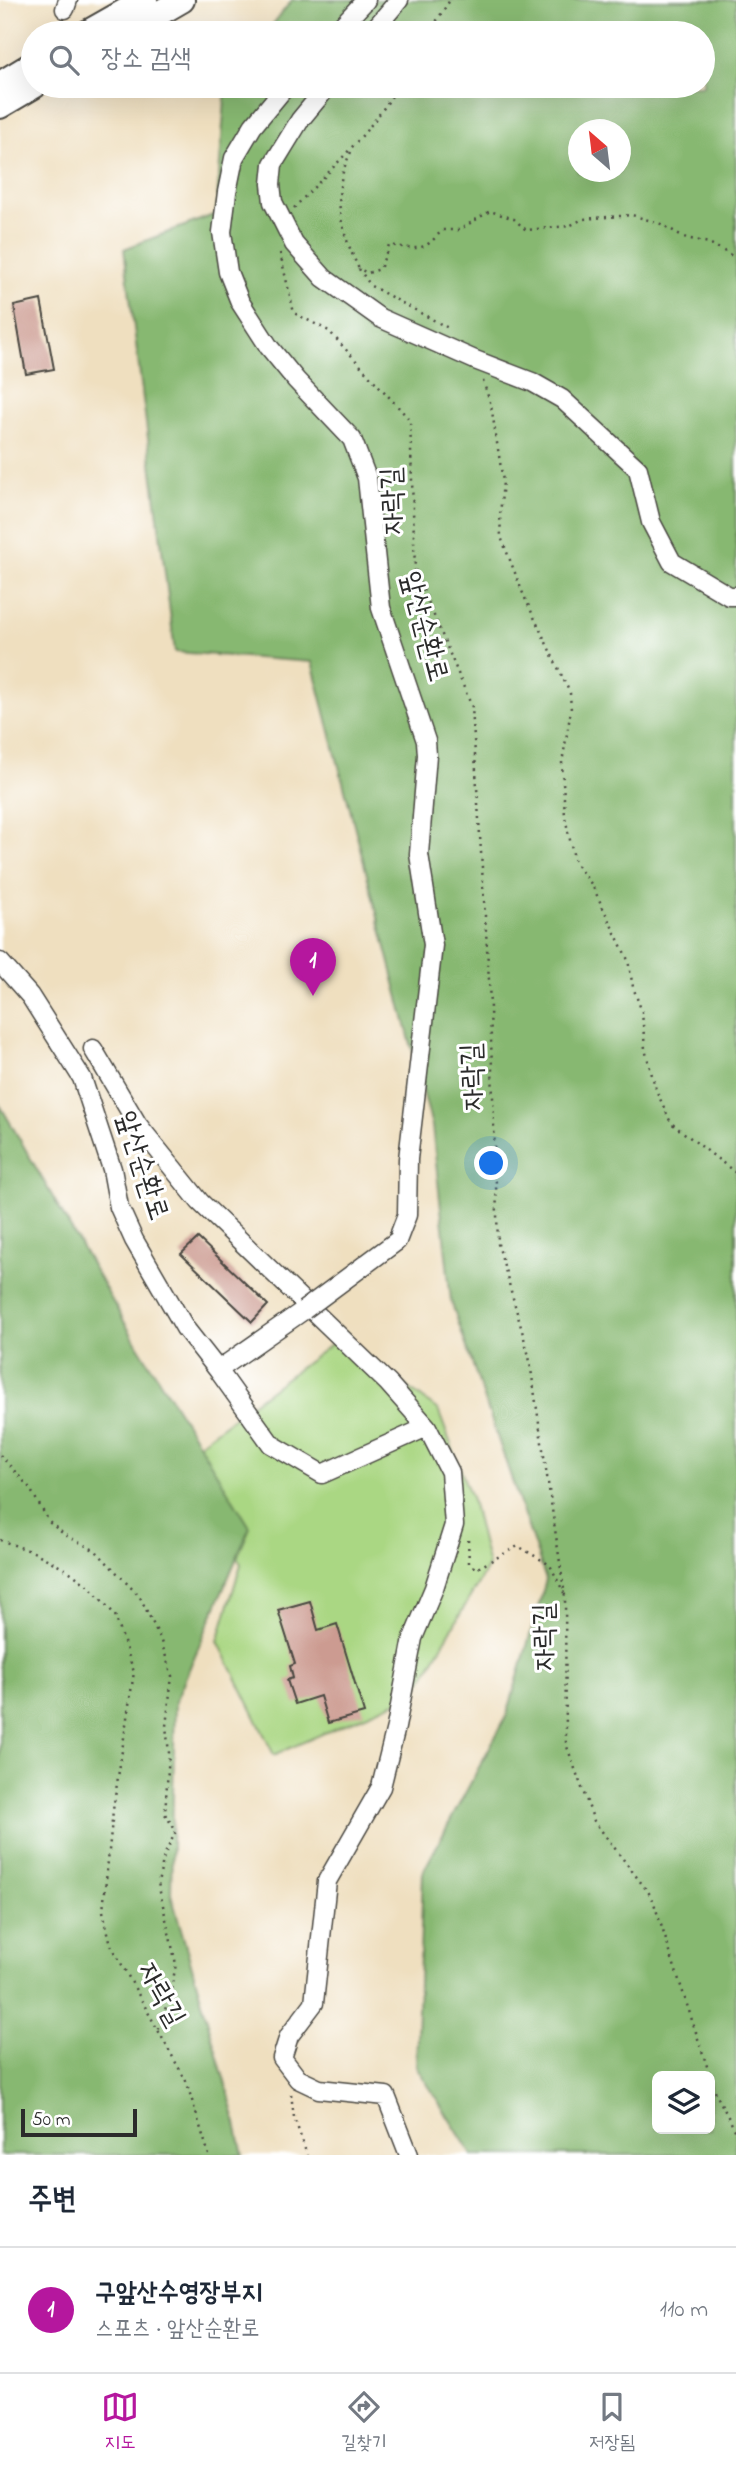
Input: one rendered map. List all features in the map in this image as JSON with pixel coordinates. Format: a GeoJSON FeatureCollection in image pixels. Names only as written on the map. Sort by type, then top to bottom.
{"type":"FeatureCollection","features":[{"type":"Feature","properties":{"kind":"highway"},"geometry":{"type":"LineString","coordinates":[[108,21],[145,0]]}},
{"type":"Feature","properties":{"kind":"highway"},"geometry":{"type":"LineString","coordinates":[[146,21],[182,0]]}},
{"type":"Feature","properties":{"kind":"highway"},"geometry":{"type":"LineString","coordinates":[[0,84],[21,71]]}},
{"type":"Feature","properties":{"kind":"highway"},"geometry":{"type":"LineString","coordinates":[[0,106],[21,94]]}},
{"type":"Feature","properties":{"kind":"street"},"geometry":{"type":"LineString","coordinates":[[346,21],[366,0]]}},
{"type":"Feature","properties":{"kind":"street"},"geometry":{"type":"LineString","coordinates":[[382,21],[399,0]]}},
{"type":"Feature","properties":{"kind":"street","name":"앞산순환로"},"geometry":{"type":"LineString","coordinates":[[218,1370],[397,1241],[407,1215],[408,1158],[433,945],[418,854],[426,741],[381,608],[367,478],[352,439],[269,347],[240,302],[228,272],[222,232],[234,158],[253,126],[276,98]]}},
{"type":"Feature","properties":{"kind":"street"},"geometry":{"type":"LineString","coordinates":[[318,98],[300,120],[274,164],[271,184],[273,202],[294,244],[324,278],[380,318],[532,382],[562,400],[638,469],[650,522],[673,562],[729,596],[736,596]]}},
{"type":"Feature","properties":{"kind":"street","name":"앞산순환로"},"geometry":{"type":"LineString","coordinates":[[0,962],[30,996],[82,1078],[112,1169],[119,1207],[134,1240],[185,1328],[271,1444],[322,1474],[427,1427]]}},
{"type":"Feature","properties":{"kind":"street"},"geometry":{"type":"LineString","coordinates":[[93,1049],[138,1125],[200,1202],[388,1383],[427,1427],[450,1472],[454,1525],[434,1588],[413,1638],[396,1727],[380,1787],[327,1881],[314,2003],[289,2036],[282,2058],[298,2079],[319,2089],[386,2096],[409,2155]]}},
{"type":"Feature","properties":{"kind":"path"},"geometry":{"type":"LineString","coordinates":[[437,21],[450,0]]}},
{"type":"Feature","properties":{"kind":"path"},"geometry":{"type":"LineString","coordinates":[[282,220],[353,147],[391,98]]}},
{"type":"Feature","properties":{"kind":"path"},"geometry":{"type":"LineString","coordinates":[[353,147],[341,177],[338,206],[348,246],[359,269],[371,286],[458,334]]}},
{"type":"Feature","properties":{"kind":"path"},"geometry":{"type":"LineString","coordinates":[[359,269],[369,273],[380,269],[389,245],[414,249],[431,244],[442,230],[459,230],[490,211],[514,219],[526,230],[569,226],[583,219],[632,215],[661,224],[685,238],[709,243],[736,258]]}},
{"type":"Feature","properties":{"kind":"path","name":"자락길"},"geometry":{"type":"LineString","coordinates":[[282,220],[277,227],[279,246],[294,313],[329,331],[410,420],[415,570],[472,707],[489,980],[498,1244],[529,1356],[565,1596],[566,1744],[594,1821],[652,1897],[716,2094],[736,2132]]}},
{"type":"Feature","properties":{"kind":"path"},"geometry":{"type":"LineString","coordinates":[[475,360],[491,405],[503,481],[501,537],[524,596],[570,693],[571,710],[562,763],[565,817],[575,863],[592,885],[628,960],[642,1012],[645,1049],[656,1090],[671,1123],[736,1173]]}},
{"type":"Feature","properties":{"kind":"path"},"geometry":{"type":"LineString","coordinates":[[0,1455],[29,1487],[50,1523],[65,1535],[96,1550],[139,1597],[160,1638],[172,1676],[166,1726],[169,1753],[165,1814],[176,1831],[164,1856],[158,1883],[176,1964],[158,2032]]}},
{"type":"Feature","properties":{"kind":"path"},"geometry":{"type":"LineString","coordinates":[[454,1525],[467,1535],[469,1563],[477,1569],[518,1546],[550,1565],[565,1596]]}},
{"type":"Feature","properties":{"kind":"path","name":"자락길"},"geometry":{"type":"LineString","coordinates":[[0,1540],[36,1553],[70,1572],[90,1587],[115,1615],[134,1672],[113,1810],[103,1910],[111,1945],[186,2081],[209,2155]]}},
{"type":"Feature","properties":{"kind":"path"},"geometry":{"type":"LineString","coordinates":[[290,2090],[294,2117],[307,2155]]}},
{"type":"Feature","properties":{"kind":"green space"},"geometry":{"type":"Polygon","coordinates":[[[292,0],[736,0],[736,2155],[472,2155],[416,2066],[423,1872],[507,1715],[546,1580],[451,1301],[432,1126],[312,662],[175,652],[124,249],[216,214],[225,98],[715,98],[715,21],[275,21],[292,0]]]}},
{"type":"Feature","properties":{"kind":"green space"},"geometry":{"type":"Polygon","coordinates":[[[0,1105],[137,1344],[250,1527],[175,1702],[171,1894],[233,2110],[243,2155],[0,2155],[0,1105]]]}},
{"type":"Feature","properties":{"kind":"green space"},"geometry":{"type":"Polygon","coordinates":[[[341,1337],[438,1410],[472,1500],[488,1566],[414,1694],[274,1755],[218,1641],[241,1564],[182,1456],[341,1337]]]}},
{"type":"Feature","properties":{"kind":"building"},"geometry":{"type":"Polygon","coordinates":[[[41,300],[54,369],[26,374],[14,306],[41,300]]]}},
{"type":"Feature","properties":{"kind":"building"},"geometry":{"type":"Polygon","coordinates":[[[198,1238],[268,1305],[252,1322],[181,1254],[198,1238]]]}},
{"type":"Feature","properties":{"kind":"building"},"geometry":{"type":"Polygon","coordinates":[[[310,1601],[318,1630],[337,1624],[364,1713],[328,1723],[320,1696],[295,1704],[287,1680],[293,1678],[290,1666],[295,1664],[278,1610],[310,1601]]]}},
{"type":"Feature","properties":{"kind":"place","name":"구앞산수영장부지"},"geometry":{"type":"Point","coordinates":[313,996]}}]}
